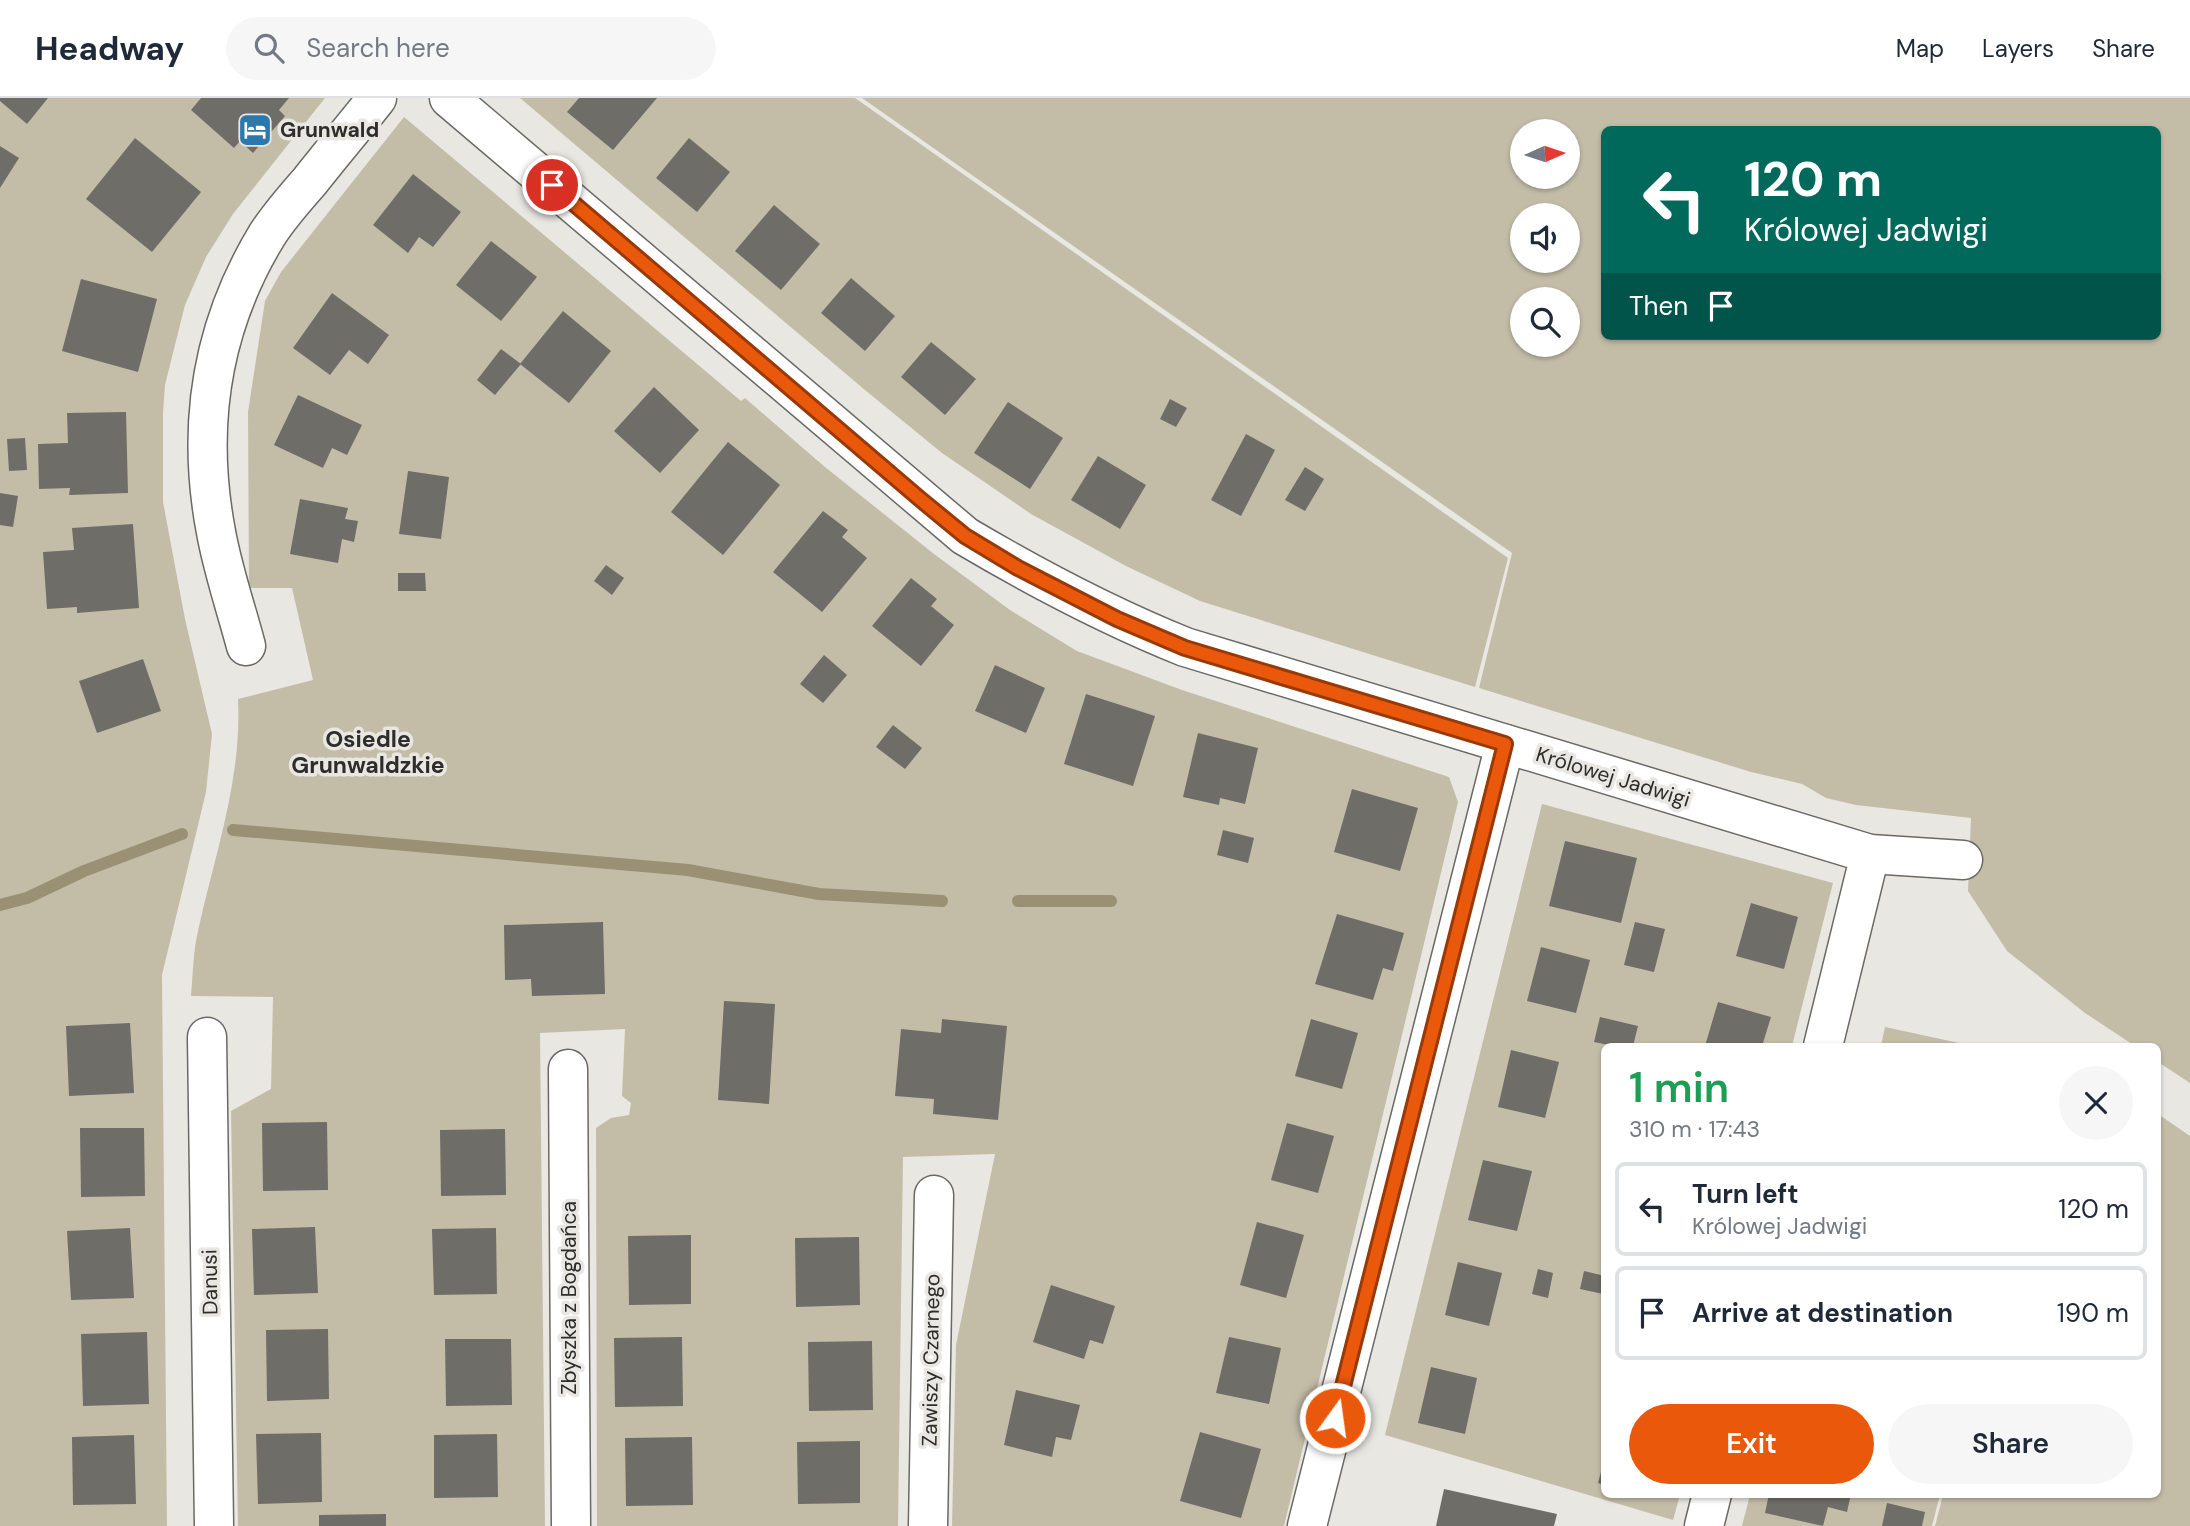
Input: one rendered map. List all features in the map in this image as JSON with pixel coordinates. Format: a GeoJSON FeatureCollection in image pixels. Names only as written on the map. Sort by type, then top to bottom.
{"type":"FeatureCollection","features":[{"type":"Feature","properties":{"kind":"street"},"geometry":{"type":"LineString","coordinates":[[246,646],[216,534],[209,485],[210,391],[217,350],[245,276],[268,234],[377,98]]}},
{"type":"Feature","properties":{"kind":"street","name":"Królowej Jadwigi"},"geometry":{"type":"LineString","coordinates":[[449,98],[965,536],[1018,568],[1117,619],[1185,648],[1870,854],[1963,860]]}},
{"type":"Feature","properties":{"kind":"street"},"geometry":{"type":"LineString","coordinates":[[1307,1526],[1505,744]]}},
{"type":"Feature","properties":{"kind":"street"},"geometry":{"type":"LineString","coordinates":[[1824,1043],[1870,854]]}},
{"type":"Feature","properties":{"kind":"street","name":"Danusi"},"geometry":{"type":"LineString","coordinates":[[207,1037],[214,1526]]}},
{"type":"Feature","properties":{"kind":"street","name":"Zbyszka z Bogdańca"},"geometry":{"type":"LineString","coordinates":[[568,1069],[570,1526]]}},
{"type":"Feature","properties":{"kind":"street","name":"Zawiszy Czarnego"},"geometry":{"type":"LineString","coordinates":[[928,1526],[934,1195]]}},
{"type":"Feature","properties":{"kind":"street"},"geometry":{"type":"LineString","coordinates":[[1704,1526],[1711,1498]]}},
{"type":"Feature","properties":{"kind":"shaded area"},"geometry":{"type":"Polygon","coordinates":[[[0,98],[325,98],[233,214],[206,257],[185,305],[165,385],[163,502],[185,619],[212,734],[206,792],[162,975],[167,1526],[0,1526],[0,98]]]}},
{"type":"Feature","properties":{"kind":"shaded area"},"geometry":{"type":"Polygon","coordinates":[[[520,98],[855,98],[1508,558],[1475,687],[1200,601],[1126,566],[1031,514],[942,453],[520,98]]]}},
{"type":"Feature","properties":{"kind":"shaded area"},"geometry":{"type":"Polygon","coordinates":[[[862,98],[2190,98],[2190,1083],[2161,1064],[2161,1043],[2130,1043],[2085,1013],[2007,951],[1968,891],[1971,818],[1856,805],[1826,798],[1802,784],[1751,772],[1479,688],[1512,553],[862,98]]]}},
{"type":"Feature","properties":{"kind":"shaded area"},"geometry":{"type":"Polygon","coordinates":[[[404,117],[741,401],[745,398],[825,467],[934,554],[1010,610],[1077,651],[1182,690],[1449,777],[1458,802],[1284,1526],[952,1526],[956,1345],[995,1154],[903,1157],[898,1526],[597,1526],[596,1128],[611,1118],[629,1115],[631,1103],[622,1096],[625,1029],[540,1033],[545,1526],[238,1526],[231,1111],[271,1089],[273,997],[191,996],[193,964],[198,931],[232,787],[238,699],[313,680],[292,588],[249,588],[248,412],[265,301],[281,272],[404,117]]]}},
{"type":"Feature","properties":{"kind":"shaded area"},"geometry":{"type":"Polygon","coordinates":[[[1542,804],[1833,883],[1793,1043],[1601,1043],[1601,1498],[1679,1498],[1673,1520],[1385,1435],[1542,804]]]}},
{"type":"Feature","properties":{"kind":"shaded area"},"geometry":{"type":"Polygon","coordinates":[[[1885,1027],[1959,1043],[1882,1043],[1885,1027]]]}},
{"type":"Feature","properties":{"kind":"shaded area"},"geometry":{"type":"Polygon","coordinates":[[[2161,1116],[2190,1136],[2190,1526],[1935,1526],[1942,1498],[2161,1498],[2161,1116]]]}},
{"type":"Feature","properties":{"kind":"shaded area"},"geometry":{"type":"Polygon","coordinates":[[[1749,1498],[1939,1498],[1932,1526],[1742,1526],[1749,1498]]]}},
{"type":"Feature","properties":{"kind":"building"},"geometry":{"type":"Polygon","coordinates":[[[0,98],[48,98],[27,124],[0,101],[0,98]]]}},
{"type":"Feature","properties":{"kind":"building"},"geometry":{"type":"Polygon","coordinates":[[[201,98],[289,98],[279,110],[285,116],[253,153],[240,141],[234,148],[191,110],[201,98]]]}},
{"type":"Feature","properties":{"kind":"building"},"geometry":{"type":"Polygon","coordinates":[[[579,98],[657,98],[613,150],[567,112],[579,98]]]}},
{"type":"Feature","properties":{"kind":"building"},"geometry":{"type":"Polygon","coordinates":[[[135,138],[201,192],[152,252],[86,199],[135,138]]]}},
{"type":"Feature","properties":{"kind":"building"},"geometry":{"type":"Polygon","coordinates":[[[689,138],[730,172],[697,212],[656,178],[689,138]]]}},
{"type":"Feature","properties":{"kind":"building"},"geometry":{"type":"Polygon","coordinates":[[[0,146],[19,158],[0,188],[0,146]]]}},
{"type":"Feature","properties":{"kind":"building"},"geometry":{"type":"Polygon","coordinates":[[[413,174],[461,212],[433,247],[419,237],[408,253],[373,225],[413,174]]]}},
{"type":"Feature","properties":{"kind":"building"},"geometry":{"type":"Polygon","coordinates":[[[774,205],[820,244],[781,290],[735,251],[774,205]]]}},
{"type":"Feature","properties":{"kind":"building"},"geometry":{"type":"Polygon","coordinates":[[[491,241],[537,277],[501,321],[456,285],[491,241]]]}},
{"type":"Feature","properties":{"kind":"building"},"geometry":{"type":"Polygon","coordinates":[[[851,278],[895,316],[865,351],[821,313],[851,278]]]}},
{"type":"Feature","properties":{"kind":"building"},"geometry":{"type":"Polygon","coordinates":[[[81,279],[157,299],[138,372],[62,351],[81,279]]]}},
{"type":"Feature","properties":{"kind":"building"},"geometry":{"type":"Polygon","coordinates":[[[332,293],[389,335],[368,364],[349,350],[330,375],[293,348],[332,293]]]}},
{"type":"Feature","properties":{"kind":"building"},"geometry":{"type":"Polygon","coordinates":[[[563,311],[611,351],[569,403],[520,364],[563,311]]]}},
{"type":"Feature","properties":{"kind":"building"},"geometry":{"type":"Polygon","coordinates":[[[931,342],[976,379],[945,415],[901,377],[931,342]]]}},
{"type":"Feature","properties":{"kind":"building"},"geometry":{"type":"Polygon","coordinates":[[[501,349],[521,364],[495,395],[477,380],[501,349]]]}},
{"type":"Feature","properties":{"kind":"building"},"geometry":{"type":"Polygon","coordinates":[[[654,387],[699,430],[660,473],[614,431],[654,387]]]}},
{"type":"Feature","properties":{"kind":"building"},"geometry":{"type":"Polygon","coordinates":[[[298,395],[362,425],[347,455],[332,448],[323,468],[274,445],[298,395]]]}},
{"type":"Feature","properties":{"kind":"building"},"geometry":{"type":"Polygon","coordinates":[[[1170,399],[1187,408],[1176,427],[1160,419],[1170,399]]]}},
{"type":"Feature","properties":{"kind":"building"},"geometry":{"type":"Polygon","coordinates":[[[1008,402],[1063,438],[1030,489],[974,453],[1008,402]]]}},
{"type":"Feature","properties":{"kind":"building"},"geometry":{"type":"Polygon","coordinates":[[[126,412],[128,493],[69,495],[70,488],[39,489],[38,444],[68,443],[67,413],[126,412]]]}},
{"type":"Feature","properties":{"kind":"building"},"geometry":{"type":"Polygon","coordinates":[[[1246,434],[1275,450],[1241,516],[1211,500],[1246,434]]]}},
{"type":"Feature","properties":{"kind":"building"},"geometry":{"type":"Polygon","coordinates":[[[25,438],[27,470],[9,471],[7,439],[25,438]]]}},
{"type":"Feature","properties":{"kind":"building"},"geometry":{"type":"Polygon","coordinates":[[[728,442],[780,485],[723,555],[671,512],[728,442]]]}},
{"type":"Feature","properties":{"kind":"building"},"geometry":{"type":"Polygon","coordinates":[[[1098,456],[1146,485],[1120,529],[1071,500],[1098,456]]]}},
{"type":"Feature","properties":{"kind":"building"},"geometry":{"type":"Polygon","coordinates":[[[1305,467],[1324,479],[1305,511],[1285,500],[1305,467]]]}},
{"type":"Feature","properties":{"kind":"building"},"geometry":{"type":"Polygon","coordinates":[[[408,471],[449,477],[441,539],[399,534],[408,471]]]}},
{"type":"Feature","properties":{"kind":"building"},"geometry":{"type":"Polygon","coordinates":[[[0,493],[18,496],[13,527],[0,525],[0,493]]]}},
{"type":"Feature","properties":{"kind":"building"},"geometry":{"type":"Polygon","coordinates":[[[300,499],[348,508],[345,519],[358,521],[354,542],[342,539],[338,563],[290,554],[300,499]]]}},
{"type":"Feature","properties":{"kind":"building"},"geometry":{"type":"Polygon","coordinates":[[[823,511],[848,530],[842,537],[867,558],[822,612],[773,572],[823,511]]]}},
{"type":"Feature","properties":{"kind":"building"},"geometry":{"type":"Polygon","coordinates":[[[133,524],[139,608],[77,613],[77,607],[47,609],[43,552],[74,550],[72,528],[133,524]]]}},
{"type":"Feature","properties":{"kind":"building"},"geometry":{"type":"Polygon","coordinates":[[[606,565],[624,578],[612,595],[594,581],[606,565]]]}},
{"type":"Feature","properties":{"kind":"building"},"geometry":{"type":"Polygon","coordinates":[[[398,573],[425,573],[426,591],[398,591],[398,573]]]}},
{"type":"Feature","properties":{"kind":"building"},"geometry":{"type":"Polygon","coordinates":[[[911,578],[937,599],[931,606],[954,625],[921,666],[872,626],[911,578]]]}},
{"type":"Feature","properties":{"kind":"building"},"geometry":{"type":"Polygon","coordinates":[[[824,655],[847,675],[823,703],[800,684],[824,655]]]}},
{"type":"Feature","properties":{"kind":"building"},"geometry":{"type":"Polygon","coordinates":[[[143,659],[161,711],[97,733],[79,681],[143,659]]]}},
{"type":"Feature","properties":{"kind":"building"},"geometry":{"type":"Polygon","coordinates":[[[995,665],[1045,688],[1026,733],[975,711],[995,665]]]}},
{"type":"Feature","properties":{"kind":"building"},"geometry":{"type":"Polygon","coordinates":[[[1086,694],[1155,716],[1133,786],[1064,764],[1086,694]]]}},
{"type":"Feature","properties":{"kind":"building"},"geometry":{"type":"Polygon","coordinates":[[[893,725],[922,748],[905,769],[876,747],[893,725]]]}},
{"type":"Feature","properties":{"kind":"building"},"geometry":{"type":"Polygon","coordinates":[[[1198,733],[1258,748],[1245,804],[1220,798],[1219,805],[1183,797],[1198,733]]]}},
{"type":"Feature","properties":{"kind":"building"},"geometry":{"type":"Polygon","coordinates":[[[1352,789],[1418,808],[1400,871],[1334,852],[1352,789]]]}},
{"type":"Feature","properties":{"kind":"building"},"geometry":{"type":"Polygon","coordinates":[[[1223,830],[1254,838],[1248,863],[1217,855],[1223,830]]]}},
{"type":"Feature","properties":{"kind":"building"},"geometry":{"type":"Polygon","coordinates":[[[1565,841],[1637,858],[1621,923],[1549,906],[1565,841]]]}},
{"type":"Feature","properties":{"kind":"building"},"geometry":{"type":"Polygon","coordinates":[[[1751,903],[1798,917],[1784,969],[1736,956],[1751,903]]]}},
{"type":"Feature","properties":{"kind":"building"},"geometry":{"type":"Polygon","coordinates":[[[1337,914],[1404,933],[1393,971],[1383,968],[1373,1000],[1315,984],[1337,914]]]}},
{"type":"Feature","properties":{"kind":"building"},"geometry":{"type":"Polygon","coordinates":[[[603,922],[605,994],[532,996],[531,979],[505,980],[504,925],[603,922]]]}},
{"type":"Feature","properties":{"kind":"building"},"geometry":{"type":"Polygon","coordinates":[[[1635,922],[1665,929],[1654,972],[1624,965],[1635,922]]]}},
{"type":"Feature","properties":{"kind":"building"},"geometry":{"type":"Polygon","coordinates":[[[1541,947],[1590,960],[1576,1013],[1527,1001],[1541,947]]]}},
{"type":"Feature","properties":{"kind":"building"},"geometry":{"type":"Polygon","coordinates":[[[724,1001],[775,1004],[769,1104],[718,1100],[724,1001]]]}},
{"type":"Feature","properties":{"kind":"building"},"geometry":{"type":"Polygon","coordinates":[[[1718,1002],[1771,1017],[1763,1043],[1706,1043],[1718,1002]]]}},
{"type":"Feature","properties":{"kind":"building"},"geometry":{"type":"Polygon","coordinates":[[[1600,1017],[1638,1026],[1634,1043],[1594,1042],[1600,1017]]]}},
{"type":"Feature","properties":{"kind":"building"},"geometry":{"type":"Polygon","coordinates":[[[942,1019],[1007,1026],[998,1120],[933,1114],[934,1099],[895,1096],[901,1029],[941,1033],[942,1019]]]}},
{"type":"Feature","properties":{"kind":"building"},"geometry":{"type":"Polygon","coordinates":[[[1311,1019],[1358,1033],[1342,1089],[1295,1076],[1311,1019]]]}},
{"type":"Feature","properties":{"kind":"building"},"geometry":{"type":"Polygon","coordinates":[[[130,1023],[134,1093],[69,1096],[66,1026],[130,1023]]]}},
{"type":"Feature","properties":{"kind":"building"},"geometry":{"type":"Polygon","coordinates":[[[1511,1050],[1559,1062],[1545,1118],[1498,1107],[1511,1050]]]}},
{"type":"Feature","properties":{"kind":"building"},"geometry":{"type":"Polygon","coordinates":[[[327,1122],[328,1190],[263,1191],[262,1123],[327,1122]]]}},
{"type":"Feature","properties":{"kind":"building"},"geometry":{"type":"Polygon","coordinates":[[[1287,1123],[1334,1136],[1318,1193],[1271,1180],[1287,1123]]]}},
{"type":"Feature","properties":{"kind":"building"},"geometry":{"type":"Polygon","coordinates":[[[80,1128],[144,1128],[145,1196],[81,1197],[80,1128]]]}},
{"type":"Feature","properties":{"kind":"building"},"geometry":{"type":"Polygon","coordinates":[[[505,1129],[506,1195],[441,1196],[440,1130],[505,1129]]]}},
{"type":"Feature","properties":{"kind":"building"},"geometry":{"type":"Polygon","coordinates":[[[1483,1160],[1532,1171],[1517,1231],[1468,1220],[1483,1160]]]}},
{"type":"Feature","properties":{"kind":"building"},"geometry":{"type":"Polygon","coordinates":[[[1257,1222],[1304,1235],[1286,1298],[1240,1285],[1257,1222]]]}},
{"type":"Feature","properties":{"kind":"building"},"geometry":{"type":"Polygon","coordinates":[[[315,1227],[318,1293],[254,1295],[252,1229],[315,1227]]]}},
{"type":"Feature","properties":{"kind":"building"},"geometry":{"type":"Polygon","coordinates":[[[130,1228],[134,1298],[71,1300],[67,1231],[130,1228]]]}},
{"type":"Feature","properties":{"kind":"building"},"geometry":{"type":"Polygon","coordinates":[[[496,1228],[497,1294],[434,1295],[432,1229],[496,1228]]]}},
{"type":"Feature","properties":{"kind":"building"},"geometry":{"type":"Polygon","coordinates":[[[691,1235],[691,1304],[629,1305],[628,1236],[691,1235]]]}},
{"type":"Feature","properties":{"kind":"building"},"geometry":{"type":"Polygon","coordinates":[[[859,1237],[860,1305],[796,1307],[795,1238],[859,1237]]]}},
{"type":"Feature","properties":{"kind":"building"},"geometry":{"type":"Polygon","coordinates":[[[1458,1262],[1502,1273],[1489,1326],[1445,1315],[1458,1262]]]}},
{"type":"Feature","properties":{"kind":"building"},"geometry":{"type":"Polygon","coordinates":[[[1538,1269],[1553,1273],[1548,1298],[1532,1294],[1538,1269]]]}},
{"type":"Feature","properties":{"kind":"building"},"geometry":{"type":"Polygon","coordinates":[[[1584,1271],[1601,1275],[1601,1294],[1580,1289],[1584,1271]]]}},
{"type":"Feature","properties":{"kind":"building"},"geometry":{"type":"Polygon","coordinates":[[[1051,1285],[1115,1306],[1103,1344],[1090,1340],[1084,1359],[1033,1342],[1051,1285]]]}},
{"type":"Feature","properties":{"kind":"building"},"geometry":{"type":"Polygon","coordinates":[[[328,1329],[329,1399],[267,1401],[266,1330],[328,1329]]]}},
{"type":"Feature","properties":{"kind":"building"},"geometry":{"type":"Polygon","coordinates":[[[147,1332],[149,1404],[83,1406],[81,1334],[147,1332]]]}},
{"type":"Feature","properties":{"kind":"building"},"geometry":{"type":"Polygon","coordinates":[[[682,1337],[683,1406],[615,1407],[614,1338],[682,1337]]]}},
{"type":"Feature","properties":{"kind":"building"},"geometry":{"type":"Polygon","coordinates":[[[1229,1337],[1281,1348],[1269,1404],[1216,1393],[1229,1337]]]}},
{"type":"Feature","properties":{"kind":"building"},"geometry":{"type":"Polygon","coordinates":[[[445,1339],[511,1339],[512,1405],[446,1406],[445,1339]]]}},
{"type":"Feature","properties":{"kind":"building"},"geometry":{"type":"Polygon","coordinates":[[[872,1341],[873,1410],[809,1411],[808,1342],[872,1341]]]}},
{"type":"Feature","properties":{"kind":"building"},"geometry":{"type":"Polygon","coordinates":[[[1431,1367],[1477,1378],[1465,1434],[1418,1423],[1431,1367]]]}},
{"type":"Feature","properties":{"kind":"building"},"geometry":{"type":"Polygon","coordinates":[[[1016,1390],[1080,1405],[1071,1440],[1056,1437],[1052,1457],[1004,1445],[1016,1390]]]}},
{"type":"Feature","properties":{"kind":"building"},"geometry":{"type":"Polygon","coordinates":[[[1200,1432],[1261,1449],[1241,1518],[1180,1501],[1200,1432]]]}},
{"type":"Feature","properties":{"kind":"building"},"geometry":{"type":"Polygon","coordinates":[[[321,1433],[322,1502],[258,1504],[256,1434],[321,1433]]]}},
{"type":"Feature","properties":{"kind":"building"},"geometry":{"type":"Polygon","coordinates":[[[497,1434],[498,1497],[434,1498],[434,1435],[497,1434]]]}},
{"type":"Feature","properties":{"kind":"building"},"geometry":{"type":"Polygon","coordinates":[[[134,1435],[136,1504],[73,1505],[72,1437],[134,1435]]]}},
{"type":"Feature","properties":{"kind":"building"},"geometry":{"type":"Polygon","coordinates":[[[692,1437],[693,1505],[626,1506],[625,1438],[692,1437]]]}},
{"type":"Feature","properties":{"kind":"building"},"geometry":{"type":"Polygon","coordinates":[[[860,1441],[860,1503],[798,1504],[797,1442],[860,1441]]]}},
{"type":"Feature","properties":{"kind":"building"},"geometry":{"type":"Polygon","coordinates":[[[1444,1489],[1557,1514],[1554,1526],[1436,1526],[1444,1489]]]}},
{"type":"Feature","properties":{"kind":"building"},"geometry":{"type":"Polygon","coordinates":[[[1768,1498],[1850,1498],[1847,1512],[1828,1507],[1823,1526],[1765,1513],[1768,1498]]]}},
{"type":"Feature","properties":{"kind":"building"},"geometry":{"type":"Polygon","coordinates":[[[1887,1503],[1925,1512],[1922,1526],[1882,1526],[1887,1503]]]}},
{"type":"Feature","properties":{"kind":"building"},"geometry":{"type":"Polygon","coordinates":[[[386,1514],[386,1526],[319,1526],[319,1515],[386,1514]]]}},
{"type":"Feature","properties":{"kind":"waterway"},"geometry":{"type":"LineString","coordinates":[[233,830],[688,870],[819,894],[942,901]]}},
{"type":"Feature","properties":{"kind":"waterway"},"geometry":{"type":"LineString","coordinates":[[0,905],[27,898],[84,871],[182,834]]}},
{"type":"Feature","properties":{"kind":"waterway"},"geometry":{"type":"LineString","coordinates":[[1018,901],[1111,901]]}},
{"type":"Feature","properties":{"kind":"place","name":"Grunwald"},"geometry":{"type":"Point","coordinates":[255,130]}},
{"type":"Feature","properties":{"kind":"district","name":"Osiedle Grunwaldzkie"},"geometry":{"type":"Point","coordinates":[368,752]}},
{"type":"Feature","properties":{"kind":"route"},"geometry":{"type":"LineString","coordinates":[[552,185],[965,536],[1018,568],[1117,619],[1185,648],[1505,744],[1335,1418]]}}]}
